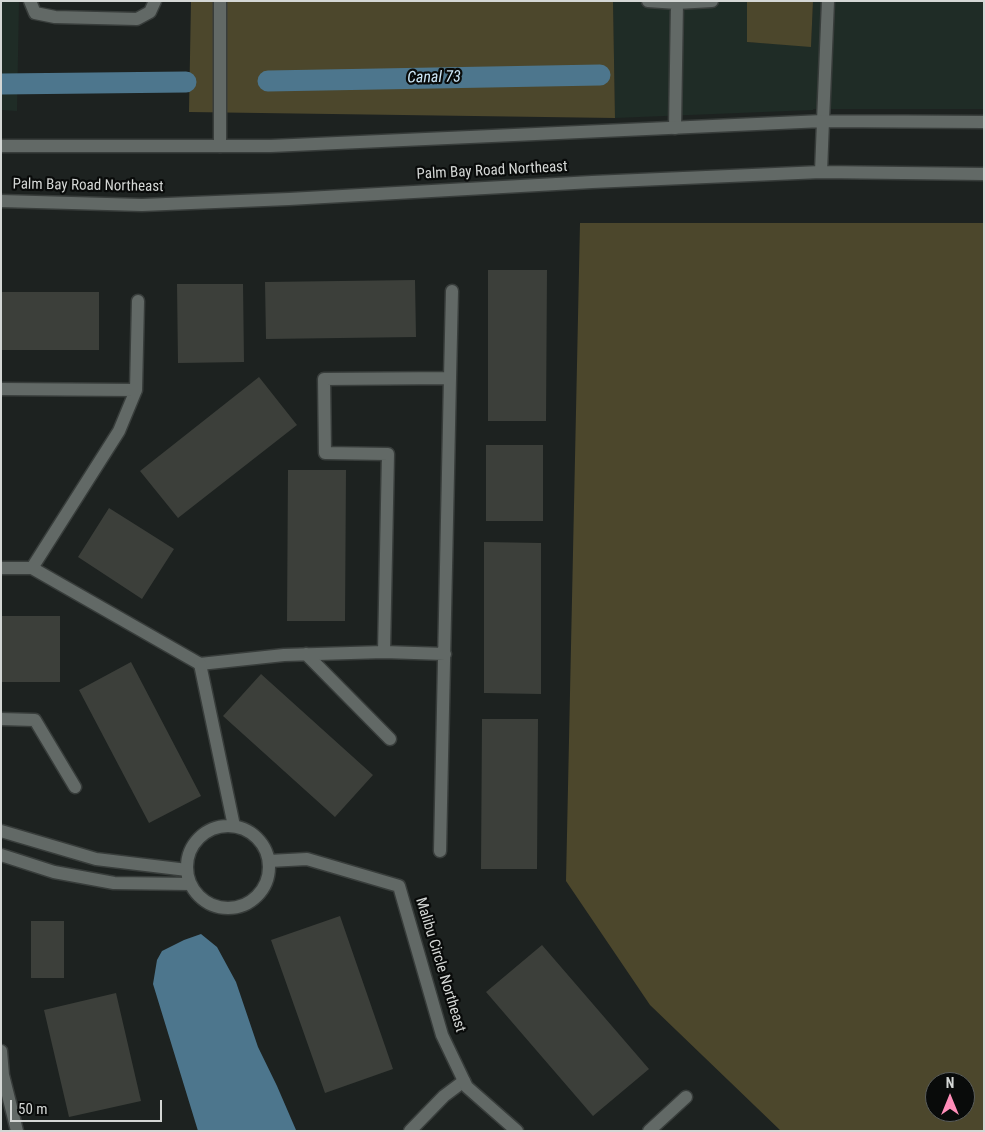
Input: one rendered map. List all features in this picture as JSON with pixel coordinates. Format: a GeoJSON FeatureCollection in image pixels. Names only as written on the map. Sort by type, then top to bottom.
{"type":"FeatureCollection","features":[{"type":"Feature","properties":{"kind":"main road"},"geometry":{"type":"LineString","coordinates":[[30,1],[34,13],[55,17],[137,19],[150,12],[154,1]]}},
{"type":"Feature","properties":{"kind":"main road"},"geometry":{"type":"LineString","coordinates":[[220,1],[220,146]]}},
{"type":"Feature","properties":{"kind":"main road"},"geometry":{"type":"LineString","coordinates":[[648,1],[677,3],[712,1]]}},
{"type":"Feature","properties":{"kind":"main road"},"geometry":{"type":"LineString","coordinates":[[821,172],[828,1]]}},
{"type":"Feature","properties":{"kind":"main road"},"geometry":{"type":"LineString","coordinates":[[675,128],[677,3]]}},
{"type":"Feature","properties":{"kind":"main road"},"geometry":{"type":"LineString","coordinates":[[1,146],[280,145],[823,121],[984,122]]}},
{"type":"Feature","properties":{"kind":"main road","name":"Palm Bay Road Northeast"},"geometry":{"type":"LineString","coordinates":[[1,201],[142,205],[279,200],[582,182],[821,172],[984,174]]}},
{"type":"Feature","properties":{"kind":"main road"},"geometry":{"type":"LineString","coordinates":[[440,851],[452,291]]}},
{"type":"Feature","properties":{"kind":"main road"},"geometry":{"type":"LineString","coordinates":[[32,568],[118,431],[136,390],[138,301]]}},
{"type":"Feature","properties":{"kind":"main road"},"geometry":{"type":"LineString","coordinates":[[384,652],[388,454],[325,453],[324,379],[450,378]]}},
{"type":"Feature","properties":{"kind":"main road"},"geometry":{"type":"LineString","coordinates":[[1,389],[136,390]]}},
{"type":"Feature","properties":{"kind":"main road"},"geometry":{"type":"LineString","coordinates":[[1,568],[32,568],[200,664],[306,654],[384,652],[445,654]]}},
{"type":"Feature","properties":{"kind":"main road"},"geometry":{"type":"LineString","coordinates":[[306,654],[390,739]]}},
{"type":"Feature","properties":{"kind":"main road"},"geometry":{"type":"LineString","coordinates":[[200,664],[234,826]]}},
{"type":"Feature","properties":{"kind":"main road"},"geometry":{"type":"LineString","coordinates":[[1,719],[34,720],[75,787]]}},
{"type":"Feature","properties":{"kind":"main road"},"geometry":{"type":"LineString","coordinates":[[226,826],[234,826],[250,831],[261,841],[268,854],[269,861],[270,874],[265,887],[256,898],[244,906],[230,909],[212,906],[201,899],[190,884],[187,870],[187,860],[198,839],[211,829],[226,826]]}},
{"type":"Feature","properties":{"kind":"main road"},"geometry":{"type":"LineString","coordinates":[[5,832],[96,859],[187,870]]}},
{"type":"Feature","properties":{"kind":"main road"},"geometry":{"type":"LineString","coordinates":[[1,855],[54,872],[114,883],[190,884]]}},
{"type":"Feature","properties":{"kind":"main road","name":"Malibu Circle Northeast"},"geometry":{"type":"LineString","coordinates":[[269,861],[307,859],[400,886],[442,1035],[467,1087],[517,1131]]}},
{"type":"Feature","properties":{"kind":"main road"},"geometry":{"type":"LineString","coordinates":[[1,1051],[5,1098],[17,1131]]}},
{"type":"Feature","properties":{"kind":"main road"},"geometry":{"type":"LineString","coordinates":[[410,1131],[440,1100],[464,1081]]}},
{"type":"Feature","properties":{"kind":"main road"},"geometry":{"type":"LineString","coordinates":[[649,1131],[686,1097]]}},
{"type":"Feature","properties":{"kind":"shaded area"},"geometry":{"type":"Polygon","coordinates":[[[1,1],[19,1],[17,111],[1,110],[1,1]]]}},
{"type":"Feature","properties":{"kind":"shaded area"},"geometry":{"type":"Polygon","coordinates":[[[191,1],[613,1],[615,118],[189,112],[191,1]]]}},
{"type":"Feature","properties":{"kind":"shaded area"},"geometry":{"type":"Polygon","coordinates":[[[613,1],[747,1],[747,42],[811,46],[813,1],[984,1],[984,109],[813,109],[615,118],[613,1]]]}},
{"type":"Feature","properties":{"kind":"shaded area"},"geometry":{"type":"Polygon","coordinates":[[[747,1],[813,1],[811,47],[747,42],[747,1]]]}},
{"type":"Feature","properties":{"kind":"shaded area"},"geometry":{"type":"Polygon","coordinates":[[[580,223],[984,223],[984,1131],[781,1131],[650,1005],[566,881],[580,223]]]}},
{"type":"Feature","properties":{"kind":"water"},"geometry":{"type":"Polygon","coordinates":[[[201,934],[217,947],[236,982],[258,1047],[298,1131],[198,1131],[153,984],[157,960],[162,951],[201,934]]]}},
{"type":"Feature","properties":{"kind":"building"},"geometry":{"type":"Polygon","coordinates":[[[488,270],[547,270],[546,421],[488,421],[488,270]]]}},
{"type":"Feature","properties":{"kind":"building"},"geometry":{"type":"Polygon","coordinates":[[[415,280],[416,337],[266,339],[265,282],[415,280]]]}},
{"type":"Feature","properties":{"kind":"building"},"geometry":{"type":"Polygon","coordinates":[[[177,284],[243,284],[244,362],[178,363],[177,284]]]}},
{"type":"Feature","properties":{"kind":"building"},"geometry":{"type":"Polygon","coordinates":[[[1,292],[99,292],[99,350],[1,350],[1,292]]]}},
{"type":"Feature","properties":{"kind":"building"},"geometry":{"type":"Polygon","coordinates":[[[259,377],[297,425],[178,518],[140,471],[259,377]]]}},
{"type":"Feature","properties":{"kind":"building"},"geometry":{"type":"Polygon","coordinates":[[[486,445],[543,445],[543,521],[486,521],[486,445]]]}},
{"type":"Feature","properties":{"kind":"building"},"geometry":{"type":"Polygon","coordinates":[[[288,470],[346,470],[345,621],[287,621],[288,470]]]}},
{"type":"Feature","properties":{"kind":"building"},"geometry":{"type":"Polygon","coordinates":[[[109,508],[174,549],[142,599],[78,557],[109,508]]]}},
{"type":"Feature","properties":{"kind":"building"},"geometry":{"type":"Polygon","coordinates":[[[484,542],[541,543],[541,694],[484,693],[484,542]]]}},
{"type":"Feature","properties":{"kind":"building"},"geometry":{"type":"Polygon","coordinates":[[[1,616],[60,616],[60,682],[1,682],[1,616]]]}},
{"type":"Feature","properties":{"kind":"building"},"geometry":{"type":"Polygon","coordinates":[[[131,662],[201,796],[149,823],[79,690],[131,662]]]}},
{"type":"Feature","properties":{"kind":"building"},"geometry":{"type":"Polygon","coordinates":[[[261,674],[373,775],[335,817],[223,716],[261,674]]]}},
{"type":"Feature","properties":{"kind":"building"},"geometry":{"type":"Polygon","coordinates":[[[482,719],[538,719],[537,869],[481,869],[482,719]]]}},
{"type":"Feature","properties":{"kind":"building"},"geometry":{"type":"Polygon","coordinates":[[[340,916],[393,1069],[325,1093],[271,940],[340,916]]]}},
{"type":"Feature","properties":{"kind":"building"},"geometry":{"type":"Polygon","coordinates":[[[31,921],[64,921],[64,978],[31,978],[31,921]]]}},
{"type":"Feature","properties":{"kind":"building"},"geometry":{"type":"Polygon","coordinates":[[[542,945],[649,1069],[593,1116],[486,992],[542,945]]]}},
{"type":"Feature","properties":{"kind":"building"},"geometry":{"type":"Polygon","coordinates":[[[116,993],[141,1101],[69,1117],[44,1010],[116,993]]]}},
{"type":"Feature","properties":{"kind":"waterway","name":"Canal 73"},"geometry":{"type":"LineString","coordinates":[[268,81],[600,75]]}},
{"type":"Feature","properties":{"kind":"waterway","name":"Canal 73"},"geometry":{"type":"LineString","coordinates":[[1,84],[186,82]]}}]}
